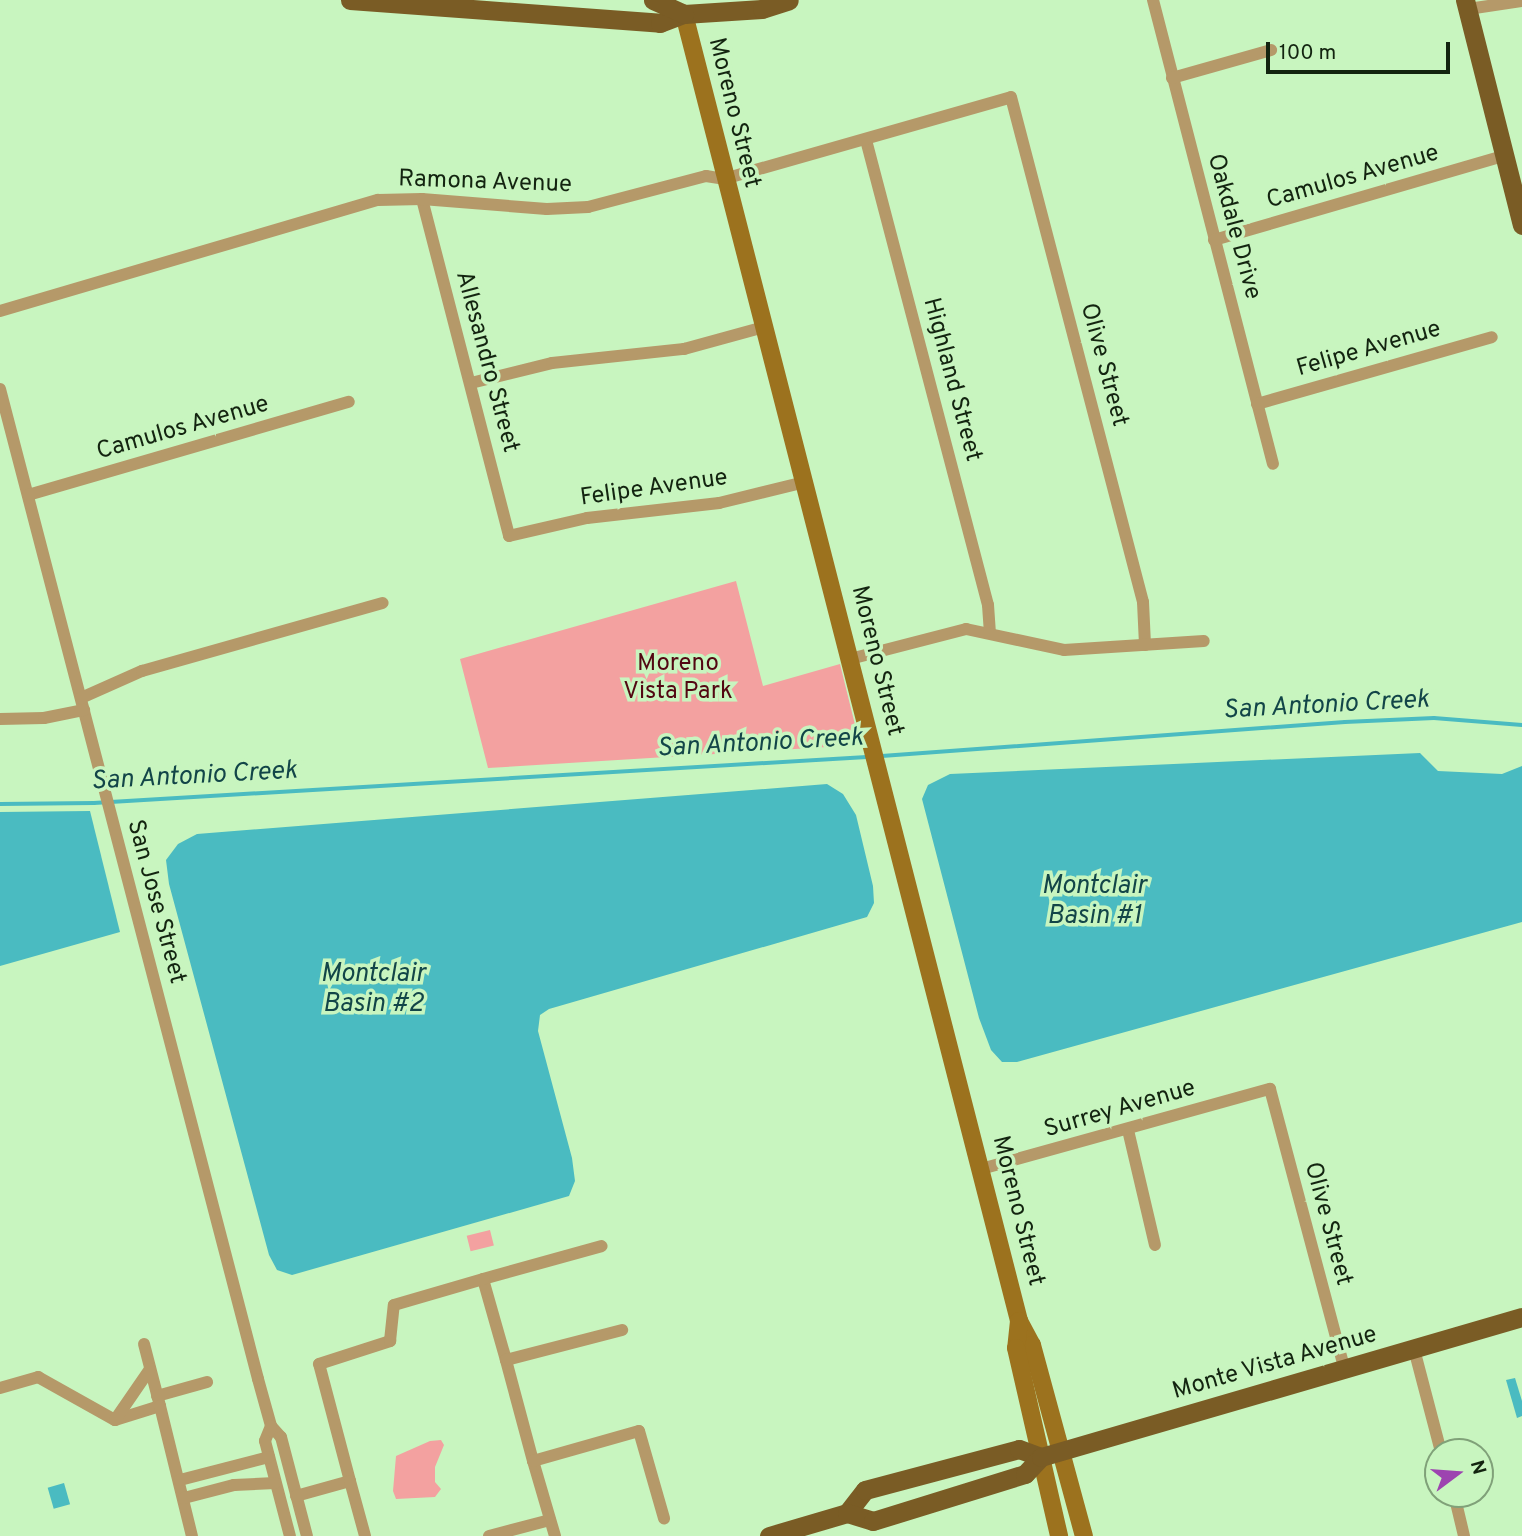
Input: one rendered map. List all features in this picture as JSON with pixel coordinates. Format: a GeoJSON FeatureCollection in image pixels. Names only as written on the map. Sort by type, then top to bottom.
{"type":"FeatureCollection","features":[{"type":"Feature","properties":{"kind":"main road"},"geometry":{"type":"LineString","coordinates":[[350,0],[660,23],[684,14],[762,9],[789,0]]}},
{"type":"Feature","properties":{"kind":"main road"},"geometry":{"type":"LineString","coordinates":[[653,0],[684,14]]}},
{"type":"Feature","properties":{"kind":"main road"},"geometry":{"type":"LineString","coordinates":[[1467,5],[1522,225]]}},
{"type":"Feature","properties":{"kind":"main road","name":"Monte Vista Avenue"},"geometry":{"type":"LineString","coordinates":[[769,1536],[847,1513],[873,1521],[1025,1474],[1041,1457],[1522,1317]]}},
{"type":"Feature","properties":{"kind":"main road","name":"Monte Vista Avenue"},"geometry":{"type":"LineString","coordinates":[[847,1513],[865,1490],[1019,1449],[1041,1457]]}},
{"type":"Feature","properties":{"kind":"street","name":"Oakdale Drive"},"geometry":{"type":"LineString","coordinates":[[1153,0],[1273,464]]}},
{"type":"Feature","properties":{"kind":"street"},"geometry":{"type":"LineString","coordinates":[[1467,5],[1522,1]]}},
{"type":"Feature","properties":{"kind":"street","name":"Moreno Street"},"geometry":{"type":"LineString","coordinates":[[684,14],[724,179],[805,482],[1019,1321],[1032,1345],[1084,1536]]}},
{"type":"Feature","properties":{"kind":"street"},"geometry":{"type":"LineString","coordinates":[[1172,78],[1271,50]]}},
{"type":"Feature","properties":{"kind":"street","name":"Ramona Avenue"},"geometry":{"type":"LineString","coordinates":[[0,311],[378,200],[422,199],[547,209],[587,207],[706,176],[724,179],[1011,97]]}},
{"type":"Feature","properties":{"kind":"street","name":"Olive Street"},"geometry":{"type":"LineString","coordinates":[[1011,97],[1143,602],[1145,645]]}},
{"type":"Feature","properties":{"kind":"street","name":"Highland Street"},"geometry":{"type":"LineString","coordinates":[[866,140],[988,606],[990,632]]}},
{"type":"Feature","properties":{"kind":"street","name":"Camulos Avenue"},"geometry":{"type":"LineString","coordinates":[[1214,240],[1504,156]]}},
{"type":"Feature","properties":{"kind":"street","name":"Allesandro Street"},"geometry":{"type":"LineString","coordinates":[[422,199],[509,536]]}},
{"type":"Feature","properties":{"kind":"street"},"geometry":{"type":"LineString","coordinates":[[471,383],[552,363],[684,349],[764,327]]}},
{"type":"Feature","properties":{"kind":"street","name":"Felipe Avenue"},"geometry":{"type":"LineString","coordinates":[[1257,404],[1492,337]]}},
{"type":"Feature","properties":{"kind":"street","name":"San Jose Street"},"geometry":{"type":"LineString","coordinates":[[0,389],[271,1426],[281,1437],[307,1536]]}},
{"type":"Feature","properties":{"kind":"street","name":"Camulos Avenue"},"geometry":{"type":"LineString","coordinates":[[28,495],[349,402]]}},
{"type":"Feature","properties":{"kind":"street","name":"Felipe Avenue"},"geometry":{"type":"LineString","coordinates":[[509,536],[587,518],[719,503],[805,482]]}},
{"type":"Feature","properties":{"kind":"street"},"geometry":{"type":"LineString","coordinates":[[0,719],[44,718],[82,704],[142,671],[383,603]]}},
{"type":"Feature","properties":{"kind":"street"},"geometry":{"type":"LineString","coordinates":[[850,659],[966,629],[1064,650],[1204,641]]}},
{"type":"Feature","properties":{"kind":"street","name":"Olive Street"},"geometry":{"type":"LineString","coordinates":[[1270,1089],[1345,1370]]}},
{"type":"Feature","properties":{"kind":"street","name":"Surrey Avenue"},"geometry":{"type":"LineString","coordinates":[[981,1169],[1270,1089]]}},
{"type":"Feature","properties":{"kind":"street"},"geometry":{"type":"LineString","coordinates":[[1128,1130],[1155,1245]]}},
{"type":"Feature","properties":{"kind":"street"},"geometry":{"type":"LineString","coordinates":[[365,1536],[319,1364],[390,1341],[394,1305],[602,1246]]}},
{"type":"Feature","properties":{"kind":"street"},"geometry":{"type":"LineString","coordinates":[[483,1279],[555,1536]]}},
{"type":"Feature","properties":{"kind":"street","name":"Moreno Street"},"geometry":{"type":"LineString","coordinates":[[1019,1321],[1016,1348],[1059,1536]]}},
{"type":"Feature","properties":{"kind":"street"},"geometry":{"type":"LineString","coordinates":[[506,1360],[622,1329]]}},
{"type":"Feature","properties":{"kind":"street"},"geometry":{"type":"LineString","coordinates":[[144,1344],[180,1479],[192,1536]]}},
{"type":"Feature","properties":{"kind":"street"},"geometry":{"type":"LineString","coordinates":[[1414,1349],[1437,1438]]}},
{"type":"Feature","properties":{"kind":"street"},"geometry":{"type":"LineString","coordinates":[[115,1420],[150,1369]]}},
{"type":"Feature","properties":{"kind":"street"},"geometry":{"type":"LineString","coordinates":[[0,1388],[38,1377],[115,1420]]}},
{"type":"Feature","properties":{"kind":"street"},"geometry":{"type":"LineString","coordinates":[[115,1420],[207,1382]]}},
{"type":"Feature","properties":{"kind":"street","name":"San Jose Street"},"geometry":{"type":"LineString","coordinates":[[271,1426],[265,1441],[290,1536]]}},
{"type":"Feature","properties":{"kind":"street"},"geometry":{"type":"LineString","coordinates":[[533,1461],[639,1431],[664,1518]]}},
{"type":"Feature","properties":{"kind":"street"},"geometry":{"type":"LineString","coordinates":[[180,1479],[269,1457]]}},
{"type":"Feature","properties":{"kind":"street"},"geometry":{"type":"LineString","coordinates":[[296,1496],[350,1481]]}},
{"type":"Feature","properties":{"kind":"street"},"geometry":{"type":"LineString","coordinates":[[184,1497],[234,1485],[275,1483]]}},
{"type":"Feature","properties":{"kind":"street"},"geometry":{"type":"LineString","coordinates":[[1457,1508],[1464,1536]]}},
{"type":"Feature","properties":{"kind":"street"},"geometry":{"type":"LineString","coordinates":[[489,1536],[550,1520]]}},
{"type":"Feature","properties":{"kind":"green space","name":"Moreno Vista Park"},"geometry":{"type":"Polygon","coordinates":[[[736,581],[763,686],[840,664],[860,745],[488,768],[460,659],[736,581]]]}},
{"type":"Feature","properties":{"kind":"green space"},"geometry":{"type":"Polygon","coordinates":[[[490,1230],[494,1246],[471,1251],[467,1236],[490,1230]]]}},
{"type":"Feature","properties":{"kind":"green space"},"geometry":{"type":"Polygon","coordinates":[[[441,1440],[444,1445],[435,1467],[435,1482],[441,1489],[435,1497],[396,1499],[393,1491],[396,1456],[430,1441],[441,1440]]]}},
{"type":"Feature","properties":{"kind":"water","name":"Montclair Basin #1"},"geometry":{"type":"Polygon","coordinates":[[[1420,753],[1438,771],[1502,774],[1522,766],[1522,922],[1017,1062],[1002,1062],[991,1050],[979,1018],[922,799],[928,785],[950,774],[1420,753]]]}},
{"type":"Feature","properties":{"kind":"water","name":"Montclair Basin #2"},"geometry":{"type":"Polygon","coordinates":[[[827,784],[843,794],[856,815],[873,886],[874,903],[867,917],[549,1009],[540,1015],[538,1031],[572,1158],[575,1181],[569,1196],[292,1275],[277,1270],[269,1255],[169,884],[166,860],[178,844],[197,834],[827,784]]]}},
{"type":"Feature","properties":{"kind":"water"},"geometry":{"type":"Polygon","coordinates":[[[90,811],[120,932],[0,966],[0,812],[90,811]]]}},
{"type":"Feature","properties":{"kind":"water"},"geometry":{"type":"Polygon","coordinates":[[[1515,1378],[1522,1401],[1522,1416],[1517,1418],[1506,1380],[1515,1378]]]}},
{"type":"Feature","properties":{"kind":"water"},"geometry":{"type":"Polygon","coordinates":[[[64,1483],[70,1504],[54,1509],[48,1488],[64,1483]]]}},
{"type":"Feature","properties":{"kind":"waterway","name":"San Antonio Creek"},"geometry":{"type":"LineString","coordinates":[[882,756],[1345,722],[1434,718],[1522,725]]}},
{"type":"Feature","properties":{"kind":"waterway","name":"San Antonio Creek"},"geometry":{"type":"LineString","coordinates":[[0,804],[94,803],[867,757]]}}]}
